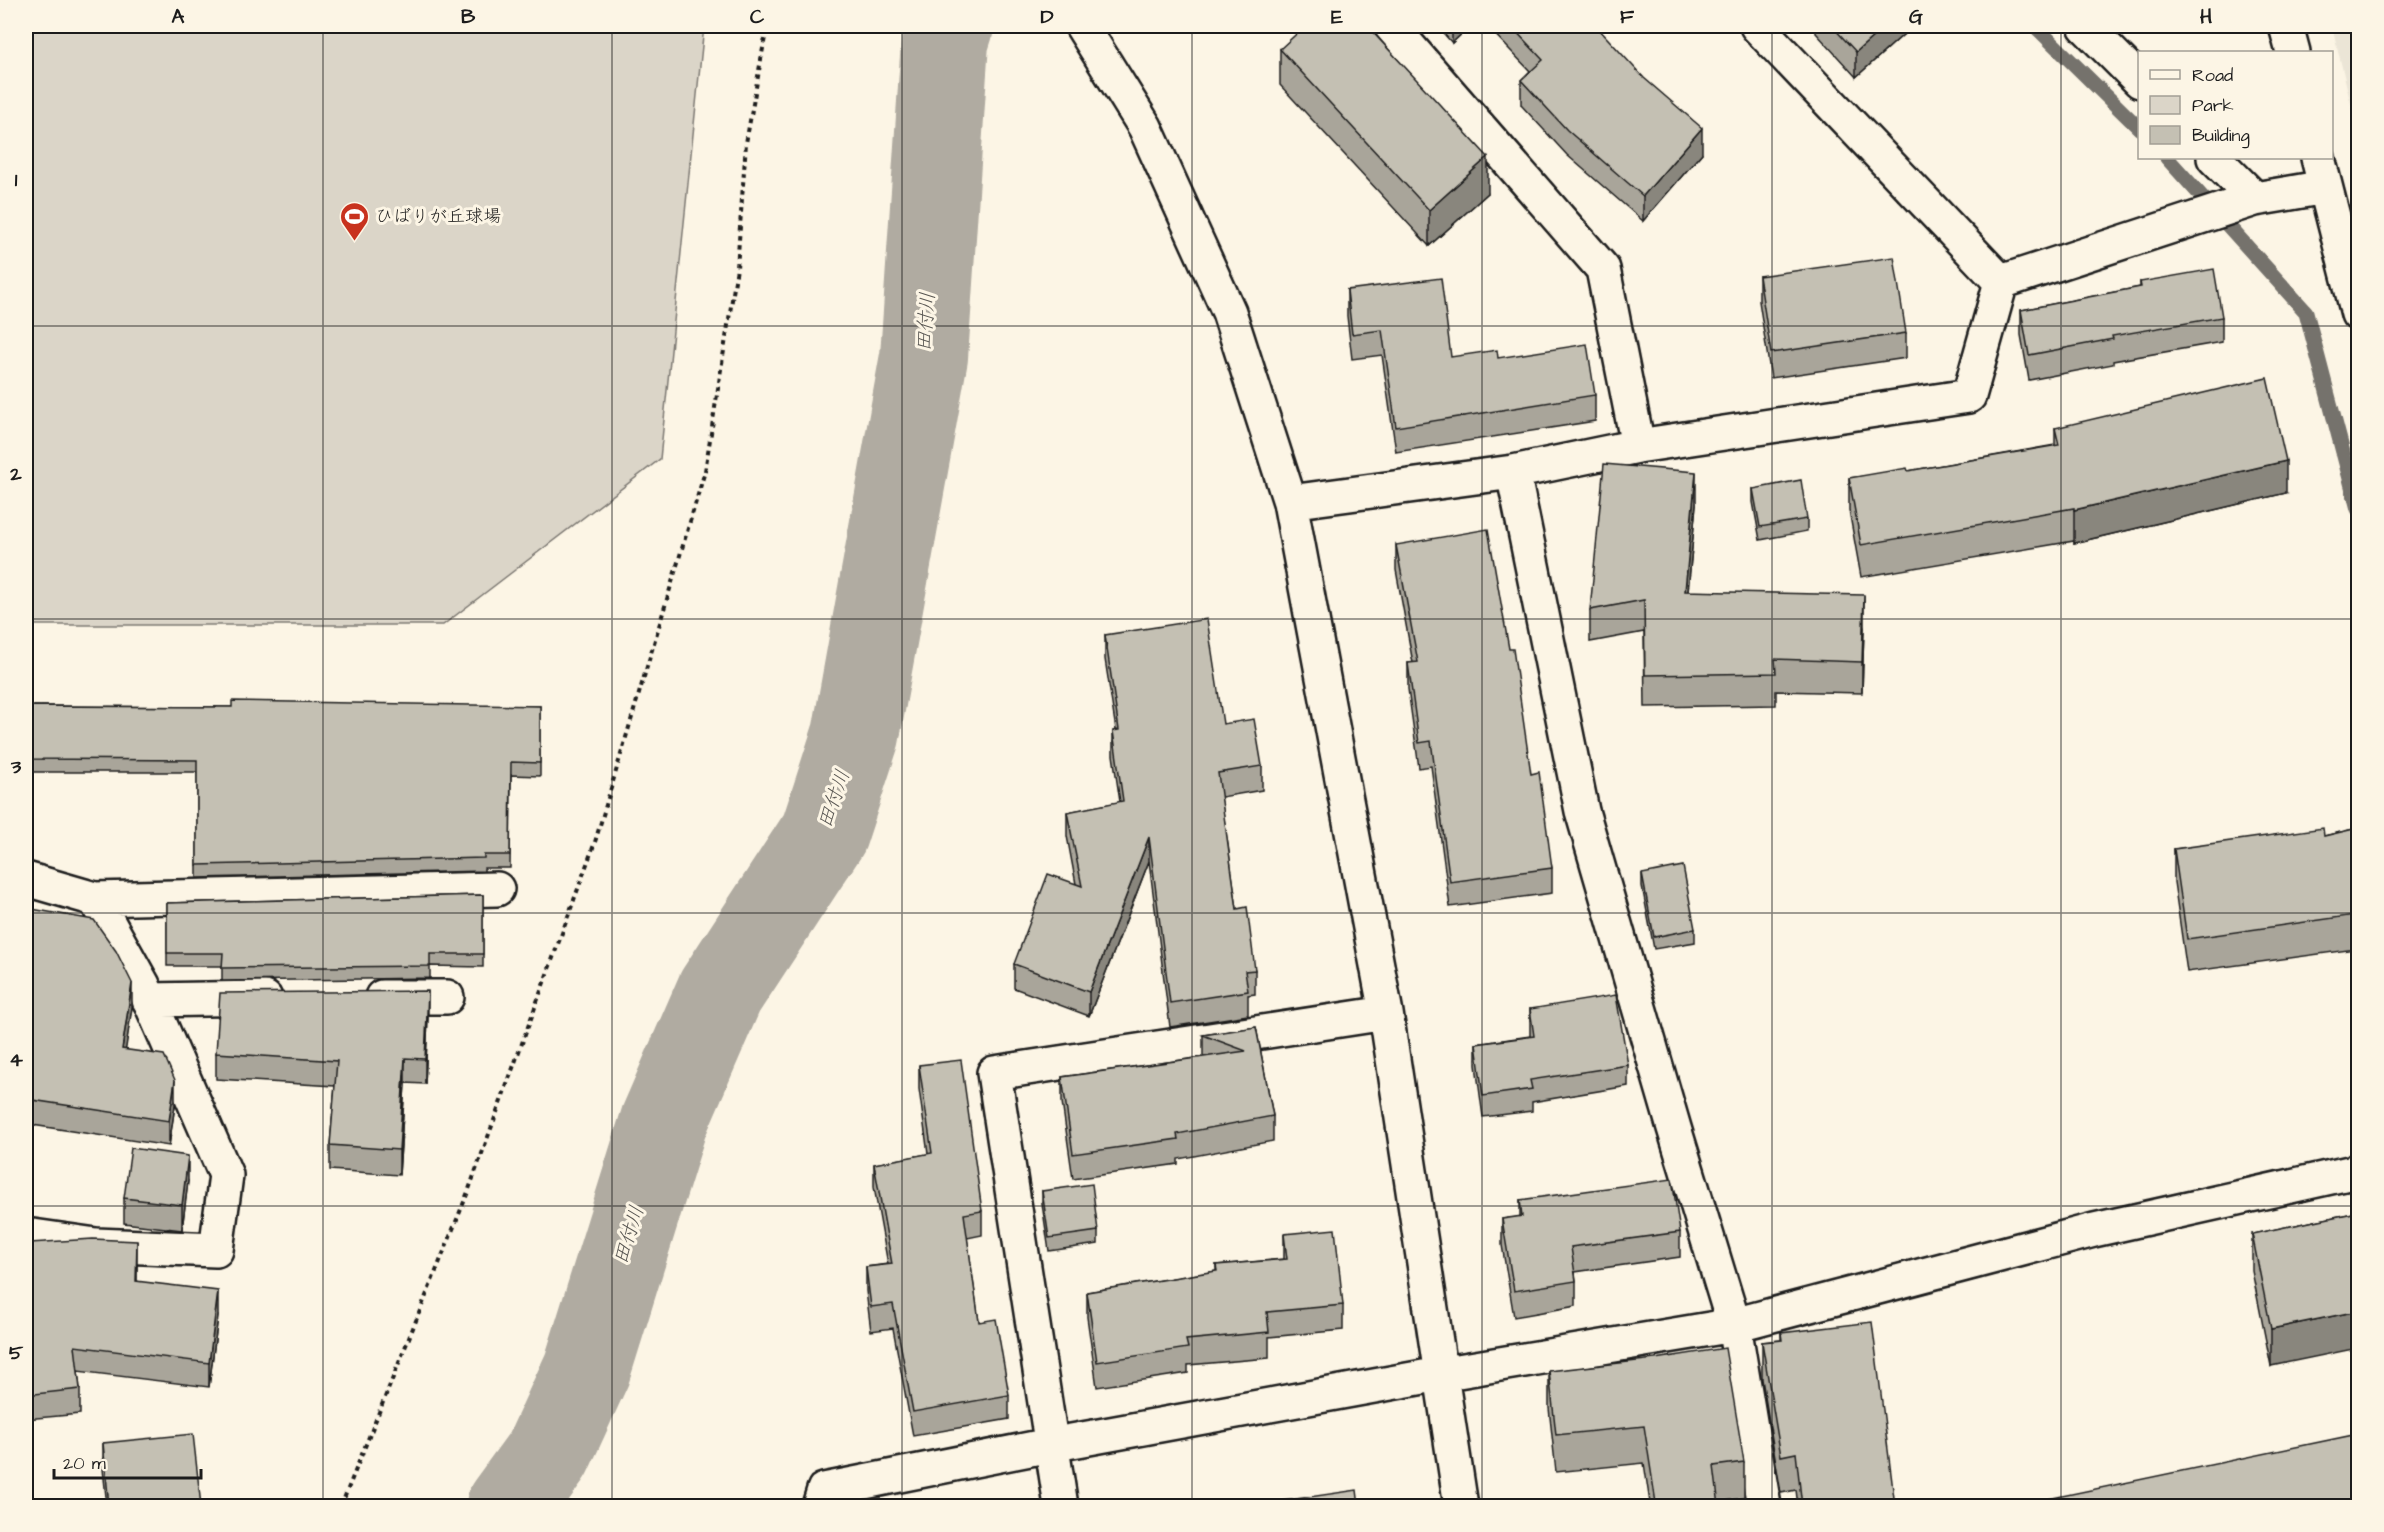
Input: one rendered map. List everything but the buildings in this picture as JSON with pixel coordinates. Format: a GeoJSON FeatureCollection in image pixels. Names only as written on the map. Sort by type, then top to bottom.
{"type":"FeatureCollection","features":[{"type":"Feature","properties":{"kind":"street"},"geometry":{"type":"LineString","coordinates":[[1082,26],[1145,127],[1229,312],[1290,502],[1386,1013],[1461,1506]]}},
{"type":"Feature","properties":{"kind":"street"},"geometry":{"type":"LineString","coordinates":[[1391,26],[1603,269],[1638,446]]}},
{"type":"Feature","properties":{"kind":"street"},"geometry":{"type":"LineString","coordinates":[[1757,26],[2001,282]]}},
{"type":"Feature","properties":{"kind":"street"},"geometry":{"type":"LineString","coordinates":[[2085,26],[2138,80]]}},
{"type":"Feature","properties":{"kind":"street"},"geometry":{"type":"LineString","coordinates":[[2286,26],[2293,51]]}},
{"type":"Feature","properties":{"kind":"street"},"geometry":{"type":"LineString","coordinates":[[2215,159],[2255,199]]}},
{"type":"Feature","properties":{"kind":"street"},"geometry":{"type":"LineString","coordinates":[[2001,282],[2255,199],[2321,172],[2358,314]]}},
{"type":"Feature","properties":{"kind":"street"},"geometry":{"type":"LineString","coordinates":[[1290,502],[1513,472],[1638,446],[1969,396],[2001,282]]}},
{"type":"Feature","properties":{"kind":"street"},"geometry":{"type":"LineString","coordinates":[[1513,472],[1582,811],[1674,1128],[1734,1324],[1764,1506]]}},
{"type":"Feature","properties":{"kind":"street"},"geometry":{"type":"LineString","coordinates":[[26,879],[95,899],[497,889]]}},
{"type":"Feature","properties":{"kind":"street"},"geometry":{"type":"LineString","coordinates":[[26,1235],[96,1245],[216,1250],[226,1175],[149,999],[95,899]]}},
{"type":"Feature","properties":{"kind":"street"},"geometry":{"type":"LineString","coordinates":[[351,998],[447,997]]}},
{"type":"Feature","properties":{"kind":"street"},"geometry":{"type":"LineString","coordinates":[[149,999],[292,998]]}},
{"type":"Feature","properties":{"kind":"street"},"geometry":{"type":"LineString","coordinates":[[1061,1506],[994,1073],[1386,1013]]}},
{"type":"Feature","properties":{"kind":"street"},"geometry":{"type":"LineString","coordinates":[[819,1506],[824,1490],[1050,1445],[1440,1374],[1734,1324],[2094,1230],[2358,1171]]}},
{"type":"Feature","properties":{"kind":"path"},"geometry":{"type":"LineString","coordinates":[[340,1506],[468,1192],[595,842],[705,471],[737,268],[746,143],[767,26]]}},
{"type":"Feature","properties":{"kind":"shaded area"},"geometry":{"type":"Polygon","coordinates":[[[2332,26],[2358,26],[2358,133],[2332,26]]]}},
{"type":"Feature","properties":{"kind":"green space","name":"ひばりが丘球場"},"geometry":{"type":"Polygon","coordinates":[[[26,26],[704,26],[660,459],[443,625],[26,625],[26,26]]]}},
{"type":"Feature","properties":{"kind":"waterway","name":"田付川"},"geometry":{"type":"LineString","coordinates":[[510,1506],[548,1454],[587,1369],[664,1121],[720,992],[824,833],[856,735],[924,357],[945,42],[950,26]]}},
{"type":"Feature","properties":{"kind":"waterway"},"geometry":{"type":"LineString","coordinates":[[2035,26],[2138,127]]}},
{"type":"Feature","properties":{"kind":"waterway"},"geometry":{"type":"LineString","coordinates":[[2168,159],[2306,312],[2358,509]]}},
{"type":"Feature","properties":{"kind":"place","name":"ひばりが丘球場"},"geometry":{"type":"Point","coordinates":[354,242]}}]}
